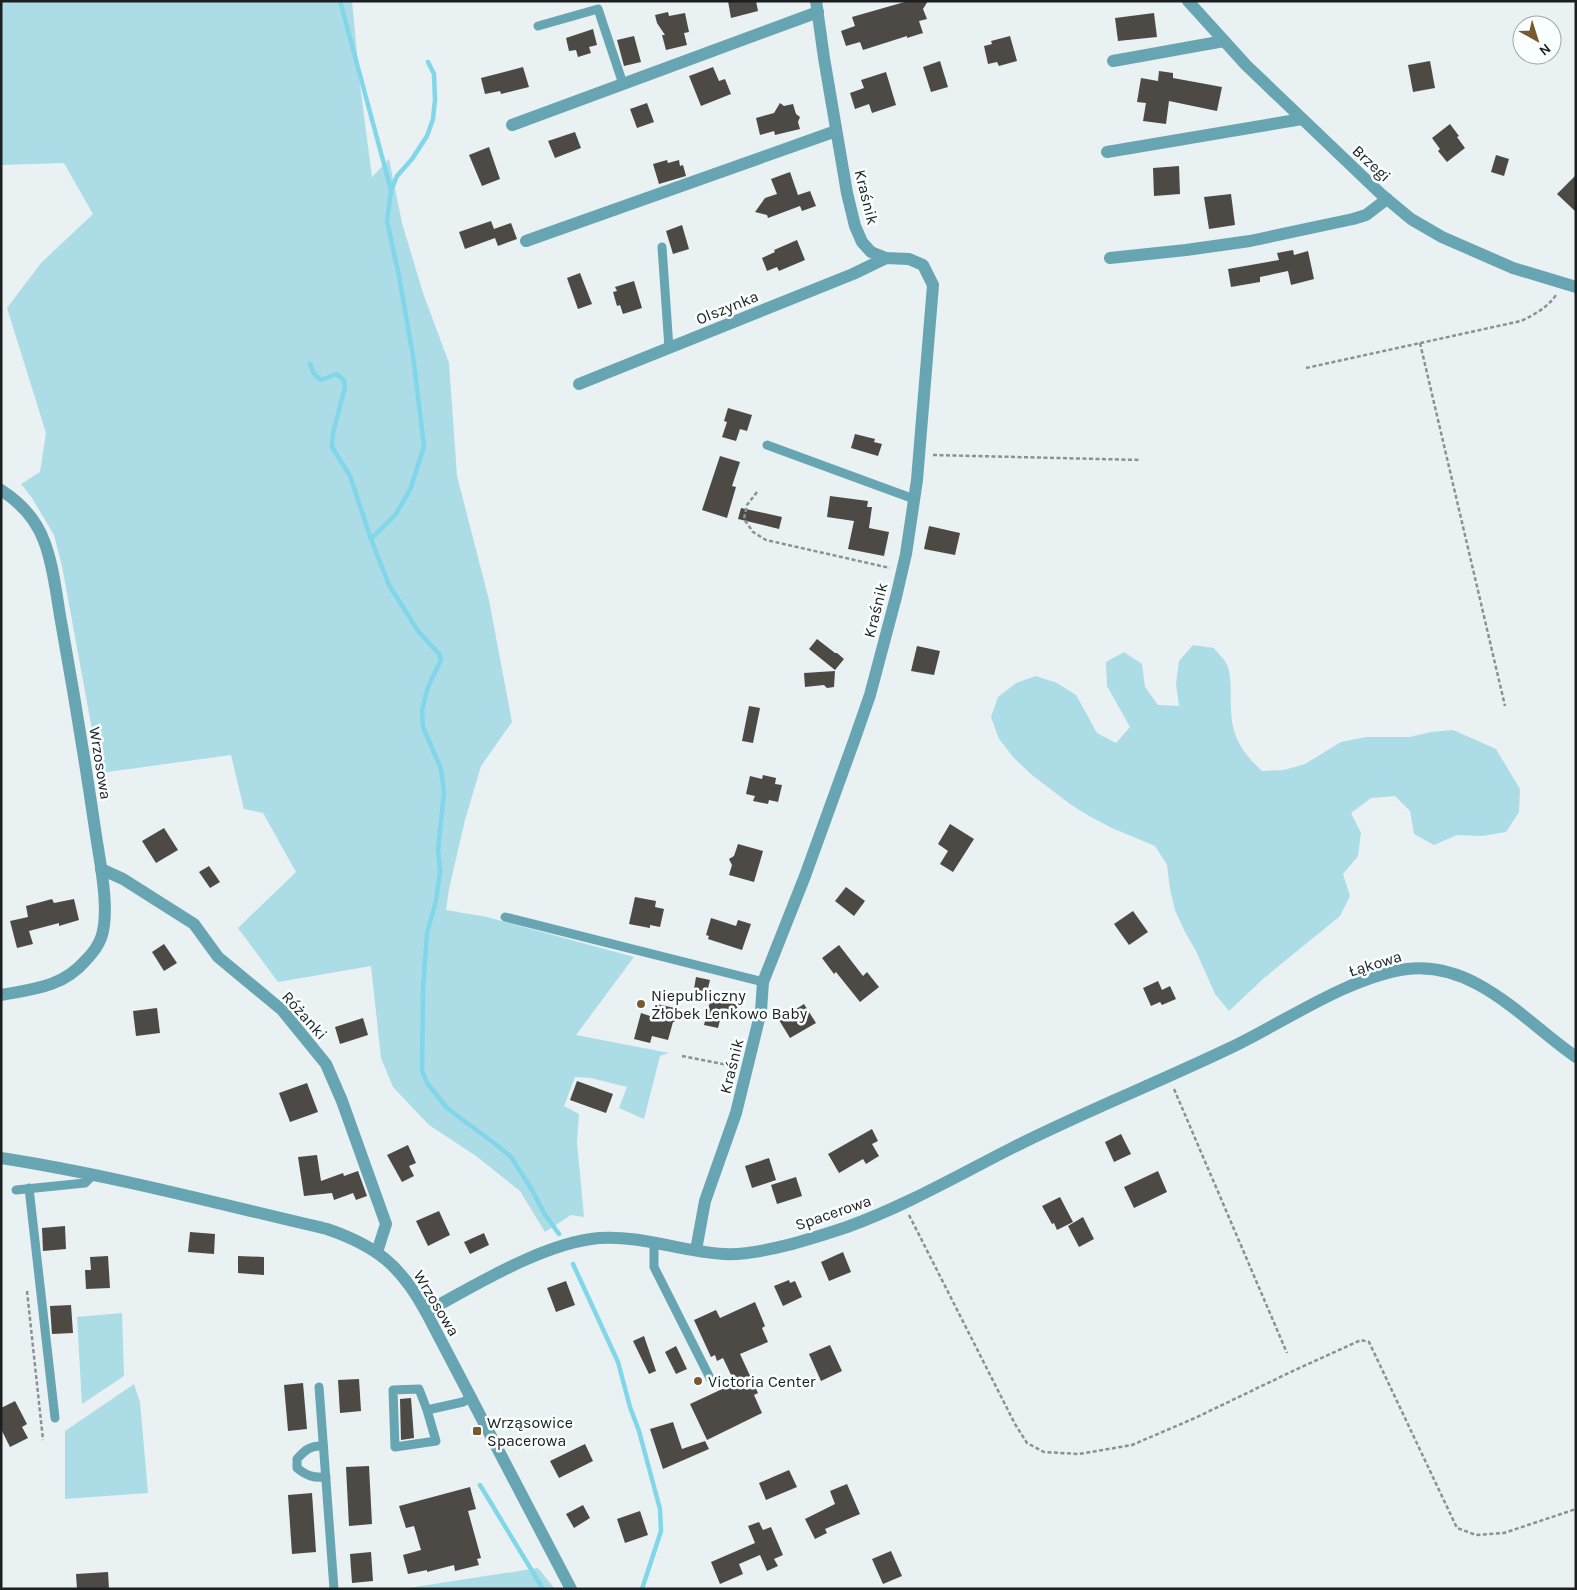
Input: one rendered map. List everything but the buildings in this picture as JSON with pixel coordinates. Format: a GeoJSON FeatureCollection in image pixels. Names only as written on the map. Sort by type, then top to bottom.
{"type":"FeatureCollection","features":[{"type":"Feature","properties":{"kind":"street","name":"Brzegi"},"geometry":{"type":"LineString","coordinates":[[1188,1],[1246,65],[1387,199],[1411,219],[1442,237],[1514,268],[1570,285]]}},
{"type":"Feature","properties":{"kind":"street"},"geometry":{"type":"LineString","coordinates":[[512,125],[623,84],[817,6]]}},
{"type":"Feature","properties":{"kind":"street","name":"Kraśnik"},"geometry":{"type":"LineString","coordinates":[[696,1250],[705,1201],[736,1113],[747,1069],[761,1012],[763,982],[806,876],[872,686],[902,571],[914,499],[933,285],[923,265],[908,259],[886,258],[872,252],[862,242],[855,226],[836,131],[817,6]]}},
{"type":"Feature","properties":{"kind":"street"},"geometry":{"type":"LineString","coordinates":[[1113,61],[1224,41]]}},
{"type":"Feature","properties":{"kind":"street"},"geometry":{"type":"LineString","coordinates":[[1107,152],[1302,119]]}},
{"type":"Feature","properties":{"kind":"street"},"geometry":{"type":"LineString","coordinates":[[526,241],[836,131]]}},
{"type":"Feature","properties":{"kind":"street"},"geometry":{"type":"LineString","coordinates":[[1110,258],[1250,241],[1354,219],[1366,215],[1387,199]]}},
{"type":"Feature","properties":{"kind":"street","name":"Olszynka"},"geometry":{"type":"LineString","coordinates":[[579,384],[854,274],[886,258]]}},
{"type":"Feature","properties":{"kind":"street","name":"Wrzosowa"},"geometry":{"type":"LineString","coordinates":[[1,490],[30,514],[42,535],[47,549],[72,680],[101,869],[104,906],[101,938],[91,954],[74,973],[64,980],[40,988],[1,995]]}},
{"type":"Feature","properties":{"kind":"street","name":"Różanki"},"geometry":{"type":"LineString","coordinates":[[101,869],[123,879],[194,924],[218,957],[282,1010],[326,1064],[342,1101],[386,1224],[376,1252]]}},
{"type":"Feature","properties":{"kind":"street","name":"Łąkowa"},"geometry":{"type":"LineString","coordinates":[[1231,1048],[1362,982],[1388,973],[1428,968],[1451,972],[1472,980],[1496,995],[1555,1043],[1576,1057]]}},
{"type":"Feature","properties":{"kind":"street","name":"Spacerowa"},"geometry":{"type":"LineString","coordinates":[[426,1312],[517,1264],[566,1245],[596,1238],[616,1238],[726,1254],[749,1253],[846,1227],[904,1204],[1019,1145],[1231,1048]]}},
{"type":"Feature","properties":{"kind":"street","name":"Wrzosowa"},"geometry":{"type":"LineString","coordinates":[[1,1158],[50,1165],[327,1229],[342,1234],[389,1261],[418,1296],[571,1589]]}},
{"type":"Feature","properties":{"kind":"lane"},"geometry":{"type":"LineString","coordinates":[[538,26],[598,9],[623,84]]}},
{"type":"Feature","properties":{"kind":"lane"},"geometry":{"type":"LineString","coordinates":[[662,247],[669,348]]}},
{"type":"Feature","properties":{"kind":"lane"},"geometry":{"type":"LineString","coordinates":[[767,445],[914,499]]}},
{"type":"Feature","properties":{"kind":"lane"},"geometry":{"type":"LineString","coordinates":[[505,917],[763,982]]}},
{"type":"Feature","properties":{"kind":"lane"},"geometry":{"type":"LineString","coordinates":[[16,1190],[85,1183],[93,1175]]}},
{"type":"Feature","properties":{"kind":"lane"},"geometry":{"type":"LineString","coordinates":[[29,1188],[55,1418]]}},
{"type":"Feature","properties":{"kind":"lane"},"geometry":{"type":"LineString","coordinates":[[654,1243],[654,1267],[710,1378]]}},
{"type":"Feature","properties":{"kind":"lane"},"geometry":{"type":"LineString","coordinates":[[319,1386],[334,1589]]}},
{"type":"Feature","properties":{"kind":"lane"},"geometry":{"type":"LineString","coordinates":[[419,1389],[427,1410],[436,1441],[394,1447],[393,1390],[419,1389]]}},
{"type":"Feature","properties":{"kind":"lane"},"geometry":{"type":"LineString","coordinates":[[427,1410],[463,1402],[472,1397]]}},
{"type":"Feature","properties":{"kind":"lane"},"geometry":{"type":"LineString","coordinates":[[324,1446],[314,1446],[304,1450],[297,1459],[297,1468],[306,1476],[315,1478],[326,1477]]}},
{"type":"Feature","properties":{"kind":"path"},"geometry":{"type":"LineString","coordinates":[[1306,368],[1521,321],[1539,312],[1570,285]]}},
{"type":"Feature","properties":{"kind":"path"},"geometry":{"type":"LineString","coordinates":[[1420,343],[1505,706]]}},
{"type":"Feature","properties":{"kind":"path"},"geometry":{"type":"LineString","coordinates":[[918,455],[1141,460]]}},
{"type":"Feature","properties":{"kind":"path"},"geometry":{"type":"LineString","coordinates":[[757,492],[747,505],[744,519],[753,532],[766,540],[902,571]]}},
{"type":"Feature","properties":{"kind":"path"},"geometry":{"type":"LineString","coordinates":[[682,1056],[747,1069]]}},
{"type":"Feature","properties":{"kind":"path"},"geometry":{"type":"LineString","coordinates":[[1168,1076],[1286,1353]]}},
{"type":"Feature","properties":{"kind":"path"},"geometry":{"type":"LineString","coordinates":[[904,1204],[1015,1424],[1027,1443],[1044,1452],[1079,1454],[1132,1445],[1195,1418],[1361,1340],[1369,1342],[1457,1528],[1476,1535],[1504,1533],[1576,1509]]}},
{"type":"Feature","properties":{"kind":"path"},"geometry":{"type":"LineString","coordinates":[[26,1286],[44,1440]]}},
{"type":"Feature","properties":{"kind":"shaded area"},"geometry":{"type":"Polygon","coordinates":[[[1,1],[352,1],[360,85],[372,177],[389,159],[402,223],[423,293],[449,363],[457,476],[489,600],[512,722],[481,766],[465,820],[446,910],[487,917],[634,957],[576,1035],[669,1053],[660,1056],[644,1119],[619,1108],[627,1087],[591,1078],[575,1077],[564,1106],[579,1114],[577,1142],[584,1217],[571,1215],[545,1232],[520,1191],[476,1156],[429,1125],[393,1087],[381,1058],[371,966],[278,982],[238,928],[296,872],[263,813],[244,809],[231,755],[100,773],[62,566],[54,535],[32,498],[21,484],[40,472],[46,433],[7,308],[41,263],[93,214],[64,163],[1,165],[1,1]]]}},
{"type":"Feature","properties":{"kind":"shaded area"},"geometry":{"type":"Polygon","coordinates":[[[1193,645],[1214,648],[1227,664],[1230,678],[1232,720],[1236,737],[1249,758],[1262,771],[1284,770],[1305,764],[1341,742],[1366,737],[1410,737],[1431,732],[1453,730],[1496,749],[1520,789],[1519,812],[1506,832],[1482,836],[1457,835],[1434,845],[1414,834],[1410,811],[1395,796],[1371,798],[1351,813],[1361,833],[1358,856],[1343,874],[1350,896],[1340,916],[1264,978],[1229,1011],[1215,994],[1175,910],[1167,865],[1155,846],[1089,816],[1032,775],[1014,758],[999,739],[991,717],[998,697],[1016,683],[1036,676],[1057,683],[1076,695],[1097,733],[1116,743],[1130,727],[1107,686],[1106,662],[1124,652],[1142,664],[1145,687],[1158,705],[1179,706],[1176,684],[1179,661],[1193,645]]]}},
{"type":"Feature","properties":{"kind":"shaded area"},"geometry":{"type":"Polygon","coordinates":[[[122,1313],[124,1376],[82,1404],[77,1317],[122,1313]]]}},
{"type":"Feature","properties":{"kind":"shaded area"},"geometry":{"type":"Polygon","coordinates":[[[134,1384],[140,1402],[148,1493],[65,1499],[65,1431],[134,1384]]]}},
{"type":"Feature","properties":{"kind":"shaded area"},"geometry":{"type":"Polygon","coordinates":[[[538,1568],[555,1589],[402,1589],[538,1568]]]}},
{"type":"Feature","properties":{"kind":"waterway"},"geometry":{"type":"LineString","coordinates":[[340,1],[391,190]]}},
{"type":"Feature","properties":{"kind":"waterway"},"geometry":{"type":"LineString","coordinates":[[371,539],[396,514],[410,490],[424,446],[413,356],[387,221],[391,191],[397,176],[412,159],[427,136],[433,119],[435,100],[434,74],[428,62]]}},
{"type":"Feature","properties":{"kind":"waterway"},"geometry":{"type":"LineString","coordinates":[[310,364],[314,374],[321,380],[336,374],[344,380],[345,387],[333,433],[332,447],[350,476],[389,585],[418,631],[439,654],[441,660],[428,687],[422,710],[423,727],[441,769],[444,792],[438,850],[440,871],[436,901],[427,933],[423,988],[422,1070],[427,1083],[447,1108],[511,1157],[544,1213],[559,1234]]}},
{"type":"Feature","properties":{"kind":"waterway"},"geometry":{"type":"LineString","coordinates":[[573,1264],[618,1362],[660,1509],[661,1531],[642,1589]]}},
{"type":"Feature","properties":{"kind":"waterway"},"geometry":{"type":"LineString","coordinates":[[480,1485],[543,1589]]}},
{"type":"Feature","properties":{"kind":"place","name":"Niepubliczny Żłobek Lenkowo Baby"},"geometry":{"type":"Point","coordinates":[641,1004]}},
{"type":"Feature","properties":{"kind":"place","name":"Victoria Center"},"geometry":{"type":"Point","coordinates":[698,1381]}},
{"type":"Feature","properties":{"kind":"place","name":"Wrząsowice Spacerowa"},"geometry":{"type":"Point","coordinates":[477,1431]}}]}
